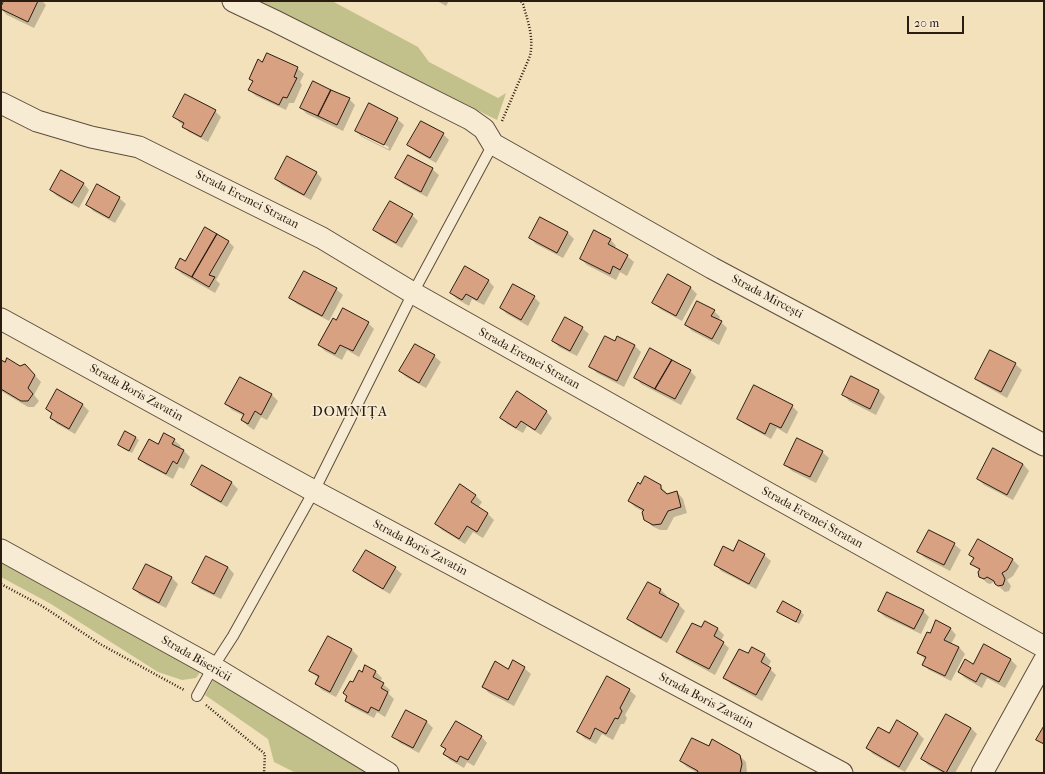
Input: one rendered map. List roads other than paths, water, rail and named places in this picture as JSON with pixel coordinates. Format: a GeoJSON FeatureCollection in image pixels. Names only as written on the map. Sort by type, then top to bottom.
{"type":"FeatureCollection","features":[{"type":"Feature","properties":{"kind":"street"},"geometry":{"type":"LineString","coordinates":[[232,1],[470,119],[484,129],[493,144]]}},
{"type":"Feature","properties":{"kind":"street","name":"Strada Eremei Stratan"},"geometry":{"type":"LineString","coordinates":[[1,103],[37,122],[92,137],[139,147],[322,238],[413,293],[1044,647]]}},
{"type":"Feature","properties":{"kind":"street","name":"Strada Mircești"},"geometry":{"type":"LineString","coordinates":[[493,144],[712,268],[1044,444]]}},
{"type":"Feature","properties":{"kind":"street","name":"Strada Boris Zavatin"},"geometry":{"type":"LineString","coordinates":[[1,319],[314,491],[842,773]]}},
{"type":"Feature","properties":{"kind":"street","name":"Strada Bisericii"},"geometry":{"type":"LineString","coordinates":[[1,550],[213,667],[388,773]]}},
{"type":"Feature","properties":{"kind":"street"},"geometry":{"type":"LineString","coordinates":[[982,773],[1044,661]]}},
{"type":"Feature","properties":{"kind":"lane"},"geometry":{"type":"LineString","coordinates":[[197,696],[213,667],[233,636],[314,491],[413,293],[493,144]]}},
{"type":"Feature","properties":{"kind":"district","name":"DOMNIȚA"},"geometry":{"type":"Point","coordinates":[350,413]}}]}
